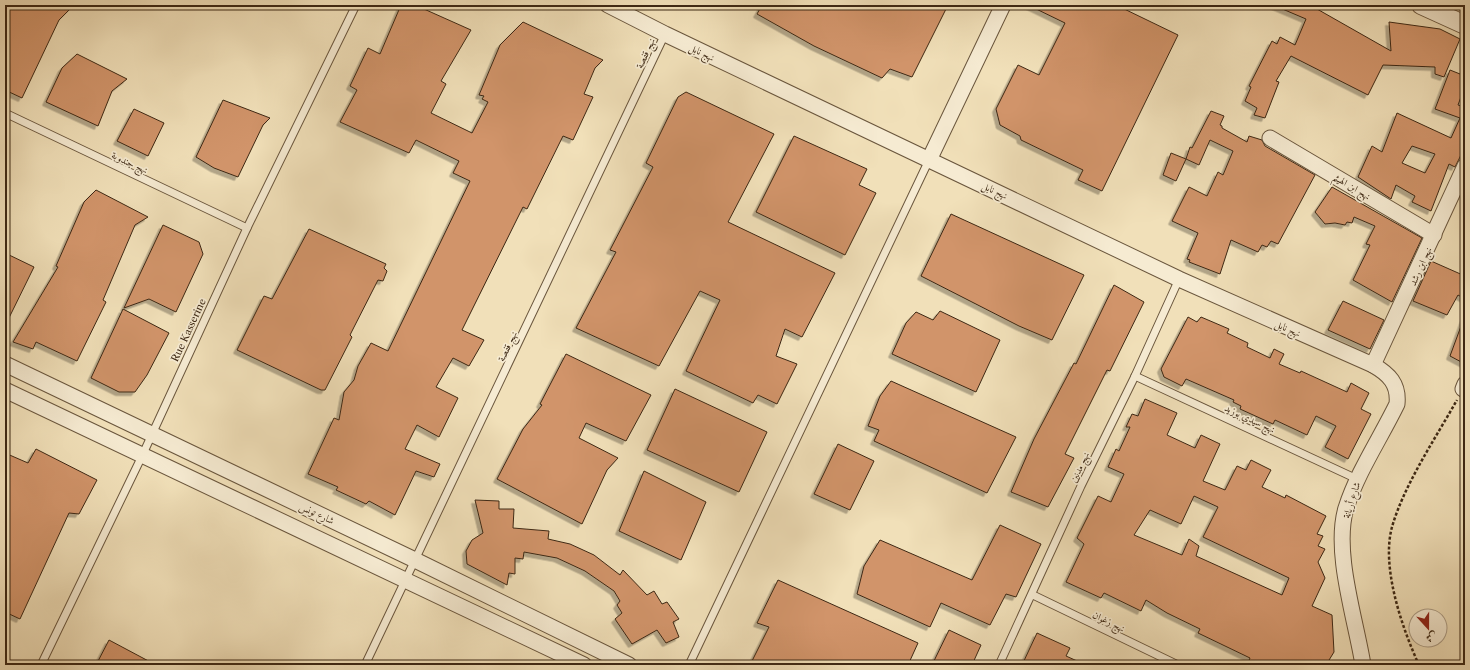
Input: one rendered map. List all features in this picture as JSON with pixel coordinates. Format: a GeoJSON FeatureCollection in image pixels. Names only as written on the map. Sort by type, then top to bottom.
{"type":"FeatureCollection","features":[{"type":"Feature","properties":{"kind":"street","name":"نهج نابل"},"geometry":{"type":"LineString","coordinates":[[608,5],[665,34],[928,160],[1178,278],[1379,368]]}},
{"type":"Feature","properties":{"kind":"street"},"geometry":{"type":"LineString","coordinates":[[928,160],[1003,5]]}},
{"type":"Feature","properties":{"kind":"street"},"geometry":{"type":"LineString","coordinates":[[1421,5],[1465,25]]}},
{"type":"Feature","properties":{"kind":"street","name":"نهج ابن الهيثم"},"geometry":{"type":"LineString","coordinates":[[1270,138],[1434,235]]}},
{"type":"Feature","properties":{"kind":"street","name":"نهج ابن رشد"},"geometry":{"type":"LineString","coordinates":[[1379,368],[1434,235],[1465,166]]}},
{"type":"Feature","properties":{"kind":"street","name":"شارع تونس"},"geometry":{"type":"LineString","coordinates":[[5,364],[415,560],[628,665]]}},
{"type":"Feature","properties":{"kind":"street","name":"شارع أريانة"},"geometry":{"type":"LineString","coordinates":[[1364,665],[1344,554],[1343,532],[1346,510],[1357,479],[1397,404],[1396,386],[1391,377],[1379,368]]}},
{"type":"Feature","properties":{"kind":"street"},"geometry":{"type":"LineString","coordinates":[[5,390],[584,665]]}},
{"type":"Feature","properties":{"kind":"lane","name":"Rue Kasserine"},"geometry":{"type":"LineString","coordinates":[[41,665],[142,456],[150,434],[247,228],[356,5]]}},
{"type":"Feature","properties":{"kind":"lane","name":"نهج قفصة"},"geometry":{"type":"LineString","coordinates":[[365,665],[404,580],[415,560],[665,34]]}},
{"type":"Feature","properties":{"kind":"lane","name":"نهج جندوبة"},"geometry":{"type":"LineString","coordinates":[[5,113],[247,228]]}},
{"type":"Feature","properties":{"kind":"lane"},"geometry":{"type":"LineString","coordinates":[[689,665],[804,425],[928,160]]}},
{"type":"Feature","properties":{"kind":"lane","name":"نهج مدنين"},"geometry":{"type":"LineString","coordinates":[[999,665],[1081,486],[1135,376],[1178,278]]}},
{"type":"Feature","properties":{"kind":"lane","name":"نهج سيدي بوزيد"},"geometry":{"type":"LineString","coordinates":[[1135,376],[1357,479]]}},
{"type":"Feature","properties":{"kind":"lane","name":"نهج زغوان"},"geometry":{"type":"LineString","coordinates":[[1032,595],[1178,665]]}},
{"type":"Feature","properties":{"kind":"path"},"geometry":{"type":"LineString","coordinates":[[1419,665],[1407,639],[1390,571],[1390,542],[1392,527],[1411,483],[1464,387]]}},
{"type":"Feature","properties":{"kind":"building"},"geometry":{"type":"Polygon","coordinates":[[[7,5],[74,5],[59,20],[22,98],[5,90],[5,10],[7,5]]]}},
{"type":"Feature","properties":{"kind":"building"},"geometry":{"type":"Polygon","coordinates":[[[401,5],[415,5],[471,30],[441,81],[446,84],[431,113],[472,133],[488,102],[482,99],[484,96],[479,95],[500,45],[523,22],[603,60],[595,68],[584,94],[593,97],[573,140],[563,136],[527,209],[523,207],[462,330],[484,340],[469,366],[453,358],[436,387],[458,398],[439,437],[417,425],[405,449],[440,464],[434,477],[416,471],[395,515],[369,501],[366,504],[336,490],[338,487],[308,474],[334,418],[339,420],[344,392],[354,380],[358,366],[371,343],[388,351],[470,181],[453,173],[459,161],[416,140],[409,153],[340,122],[357,90],[350,86],[368,48],[380,54],[401,5]]]}},
{"type":"Feature","properties":{"kind":"building"},"geometry":{"type":"Polygon","coordinates":[[[762,5],[948,5],[912,77],[890,69],[882,78],[814,46],[757,14],[762,5]]]}},
{"type":"Feature","properties":{"kind":"building"},"geometry":{"type":"Polygon","coordinates":[[[1028,5],[1116,5],[1178,35],[1102,191],[1078,180],[1083,170],[1021,140],[1020,136],[1000,125],[996,109],[1018,65],[1039,75],[1065,23],[1028,5]]]}},
{"type":"Feature","properties":{"kind":"building"},"geometry":{"type":"Polygon","coordinates":[[[1273,5],[1310,5],[1391,51],[1389,22],[1440,29],[1460,39],[1444,77],[1435,74],[1435,67],[1383,65],[1368,95],[1291,56],[1276,81],[1279,82],[1265,118],[1254,115],[1257,108],[1245,101],[1251,87],[1249,86],[1272,41],[1277,44],[1280,37],[1295,45],[1306,19],[1273,5]]]}},
{"type":"Feature","properties":{"kind":"building"},"geometry":{"type":"Polygon","coordinates":[[[77,54],[127,79],[112,91],[98,126],[46,102],[62,68],[77,54]]]}},
{"type":"Feature","properties":{"kind":"building"},"geometry":{"type":"Polygon","coordinates":[[[1450,70],[1465,76],[1465,86],[1458,105],[1465,107],[1465,147],[1455,167],[1449,164],[1431,211],[1412,202],[1415,196],[1396,185],[1391,199],[1358,177],[1372,146],[1382,152],[1397,113],[1451,138],[1460,118],[1435,109],[1450,70]],[[1412,146],[1402,163],[1425,173],[1435,154],[1412,146]]]}},
{"type":"Feature","properties":{"kind":"building"},"geometry":{"type":"Polygon","coordinates":[[[686,92],[774,134],[728,222],[835,273],[802,337],[785,329],[776,356],[797,364],[777,404],[758,395],[753,403],[686,371],[720,300],[700,291],[659,366],[576,328],[616,252],[610,250],[653,167],[646,163],[678,97],[686,92]]]}},
{"type":"Feature","properties":{"kind":"building"},"geometry":{"type":"Polygon","coordinates":[[[223,100],[270,118],[263,125],[238,177],[214,168],[196,157],[223,100]]]}},
{"type":"Feature","properties":{"kind":"building"},"geometry":{"type":"Polygon","coordinates":[[[134,109],[164,123],[148,156],[117,141],[134,109]]]}},
{"type":"Feature","properties":{"kind":"building"},"geometry":{"type":"Polygon","coordinates":[[[1211,111],[1224,116],[1220,125],[1222,128],[1247,142],[1249,136],[1262,140],[1265,146],[1315,175],[1278,244],[1271,241],[1267,247],[1262,245],[1258,252],[1231,240],[1220,274],[1189,262],[1190,260],[1187,259],[1198,233],[1172,221],[1189,187],[1207,196],[1218,172],[1223,175],[1233,151],[1210,140],[1199,165],[1186,159],[1190,147],[1192,148],[1211,111]]]}},
{"type":"Feature","properties":{"kind":"building"},"geometry":{"type":"Polygon","coordinates":[[[794,136],[867,169],[859,185],[876,193],[845,255],[756,212],[794,136]]]}},
{"type":"Feature","properties":{"kind":"building"},"geometry":{"type":"Polygon","coordinates":[[[1171,153],[1186,159],[1176,181],[1163,175],[1171,153]]]}},
{"type":"Feature","properties":{"kind":"building"},"geometry":{"type":"Polygon","coordinates":[[[1332,187],[1422,238],[1392,302],[1353,280],[1370,245],[1366,244],[1375,226],[1354,217],[1352,223],[1347,222],[1345,225],[1335,223],[1325,224],[1315,212],[1332,187]]]}},
{"type":"Feature","properties":{"kind":"building"},"geometry":{"type":"Polygon","coordinates":[[[96,190],[148,217],[135,225],[103,300],[106,302],[77,361],[36,342],[33,349],[13,342],[58,267],[56,266],[84,202],[96,190]]]}},
{"type":"Feature","properties":{"kind":"building"},"geometry":{"type":"Polygon","coordinates":[[[951,214],[1084,275],[1052,340],[1019,326],[921,276],[951,214]]]}},
{"type":"Feature","properties":{"kind":"building"},"geometry":{"type":"Polygon","coordinates":[[[163,225],[199,242],[203,254],[176,312],[149,299],[124,308],[163,225]]]}},
{"type":"Feature","properties":{"kind":"building"},"geometry":{"type":"Polygon","coordinates":[[[309,229],[386,264],[384,268],[387,271],[383,281],[378,280],[350,335],[352,337],[325,390],[321,390],[237,350],[264,296],[272,299],[309,229]]]}},
{"type":"Feature","properties":{"kind":"building"},"geometry":{"type":"Polygon","coordinates":[[[5,253],[34,267],[5,326],[5,253]]]}},
{"type":"Feature","properties":{"kind":"building"},"geometry":{"type":"Polygon","coordinates":[[[1431,261],[1465,276],[1465,299],[1458,295],[1447,315],[1413,301],[1431,261]]]}},
{"type":"Feature","properties":{"kind":"building"},"geometry":{"type":"Polygon","coordinates":[[[1114,285],[1144,302],[1110,371],[1107,370],[1065,454],[1074,458],[1048,507],[1011,492],[1034,439],[1074,363],[1076,364],[1114,285]]]}},
{"type":"Feature","properties":{"kind":"building"},"geometry":{"type":"Polygon","coordinates":[[[1343,301],[1384,320],[1370,349],[1328,330],[1343,301]]]}},
{"type":"Feature","properties":{"kind":"building"},"geometry":{"type":"Polygon","coordinates":[[[123,309],[169,333],[147,375],[135,392],[119,392],[91,378],[123,309]]]}},
{"type":"Feature","properties":{"kind":"building"},"geometry":{"type":"Polygon","coordinates":[[[940,311],[1000,340],[976,392],[892,354],[906,323],[916,312],[933,320],[940,311]]]}},
{"type":"Feature","properties":{"kind":"building"},"geometry":{"type":"Polygon","coordinates":[[[1188,317],[1197,322],[1201,317],[1229,329],[1227,333],[1248,343],[1247,347],[1270,358],[1274,349],[1284,354],[1279,364],[1300,373],[1301,371],[1347,392],[1351,383],[1369,393],[1361,409],[1371,414],[1348,459],[1325,447],[1336,426],[1316,416],[1307,435],[1275,420],[1273,424],[1240,409],[1241,406],[1233,402],[1234,400],[1186,379],[1182,386],[1164,377],[1161,369],[1188,317]]]}},
{"type":"Feature","properties":{"kind":"building"},"geometry":{"type":"Polygon","coordinates":[[[1465,318],[1465,364],[1450,356],[1465,318]]]}},
{"type":"Feature","properties":{"kind":"building"},"geometry":{"type":"Polygon","coordinates":[[[566,354],[651,395],[626,441],[586,423],[579,438],[618,458],[607,470],[582,524],[497,479],[523,429],[542,405],[540,404],[566,354]]]}},
{"type":"Feature","properties":{"kind":"building"},"geometry":{"type":"Polygon","coordinates":[[[891,381],[1016,437],[987,493],[874,441],[879,430],[868,426],[880,396],[891,381]]]}},
{"type":"Feature","properties":{"kind":"building"},"geometry":{"type":"Polygon","coordinates":[[[675,389],[767,432],[739,492],[647,450],[675,389]]]}},
{"type":"Feature","properties":{"kind":"building"},"geometry":{"type":"Polygon","coordinates":[[[1145,399],[1177,413],[1167,435],[1195,448],[1201,435],[1220,444],[1203,481],[1225,490],[1237,466],[1246,470],[1251,460],[1271,470],[1262,487],[1285,498],[1286,495],[1326,516],[1317,534],[1323,536],[1318,546],[1325,549],[1318,562],[1325,578],[1312,606],[1332,615],[1334,652],[1326,665],[1247,665],[1250,658],[1198,633],[1200,629],[1167,613],[1146,600],[1141,611],[1104,593],[1101,598],[1066,582],[1084,544],[1077,538],[1098,496],[1111,502],[1124,474],[1108,467],[1116,449],[1119,451],[1130,427],[1126,427],[1132,414],[1138,416],[1145,399]],[[1194,496],[1181,524],[1150,510],[1134,535],[1182,555],[1189,539],[1199,546],[1196,556],[1282,595],[1289,578],[1203,537],[1218,507],[1194,496]]]}},
{"type":"Feature","properties":{"kind":"building"},"geometry":{"type":"Polygon","coordinates":[[[838,444],[874,461],[850,510],[814,494],[838,444]]]}},
{"type":"Feature","properties":{"kind":"building"},"geometry":{"type":"Polygon","coordinates":[[[36,449],[97,480],[79,514],[69,513],[20,619],[5,612],[5,453],[28,463],[36,449]]]}},
{"type":"Feature","properties":{"kind":"building"},"geometry":{"type":"Polygon","coordinates":[[[644,471],[706,502],[681,560],[619,531],[644,471]]]}},
{"type":"Feature","properties":{"kind":"building"},"geometry":{"type":"Polygon","coordinates":[[[475,500],[499,501],[499,509],[514,509],[513,528],[549,531],[548,539],[570,544],[594,555],[620,575],[623,570],[647,595],[654,591],[662,604],[667,602],[679,619],[673,622],[679,637],[666,643],[657,630],[632,644],[615,619],[622,613],[617,605],[620,601],[614,591],[585,571],[557,558],[524,552],[523,559],[515,558],[515,574],[509,573],[507,585],[467,564],[466,551],[472,540],[483,533],[475,500]]]}},
{"type":"Feature","properties":{"kind":"building"},"geometry":{"type":"Polygon","coordinates":[[[1000,525],[1041,544],[1016,597],[1006,594],[990,625],[941,603],[930,627],[857,594],[864,566],[880,540],[972,580],[1000,525]]]}},
{"type":"Feature","properties":{"kind":"building"},"geometry":{"type":"Polygon","coordinates":[[[778,580],[918,643],[908,665],[750,665],[769,627],[757,623],[778,580]]]}},
{"type":"Feature","properties":{"kind":"building"},"geometry":{"type":"Polygon","coordinates":[[[949,630],[981,645],[972,665],[932,665],[949,630]]]}},
{"type":"Feature","properties":{"kind":"building"},"geometry":{"type":"Polygon","coordinates":[[[1037,633],[1070,648],[1066,656],[1086,665],[1022,665],[1037,633]]]}},
{"type":"Feature","properties":{"kind":"building"},"geometry":{"type":"Polygon","coordinates":[[[109,640],[156,665],[96,665],[109,640]]]}}]}
